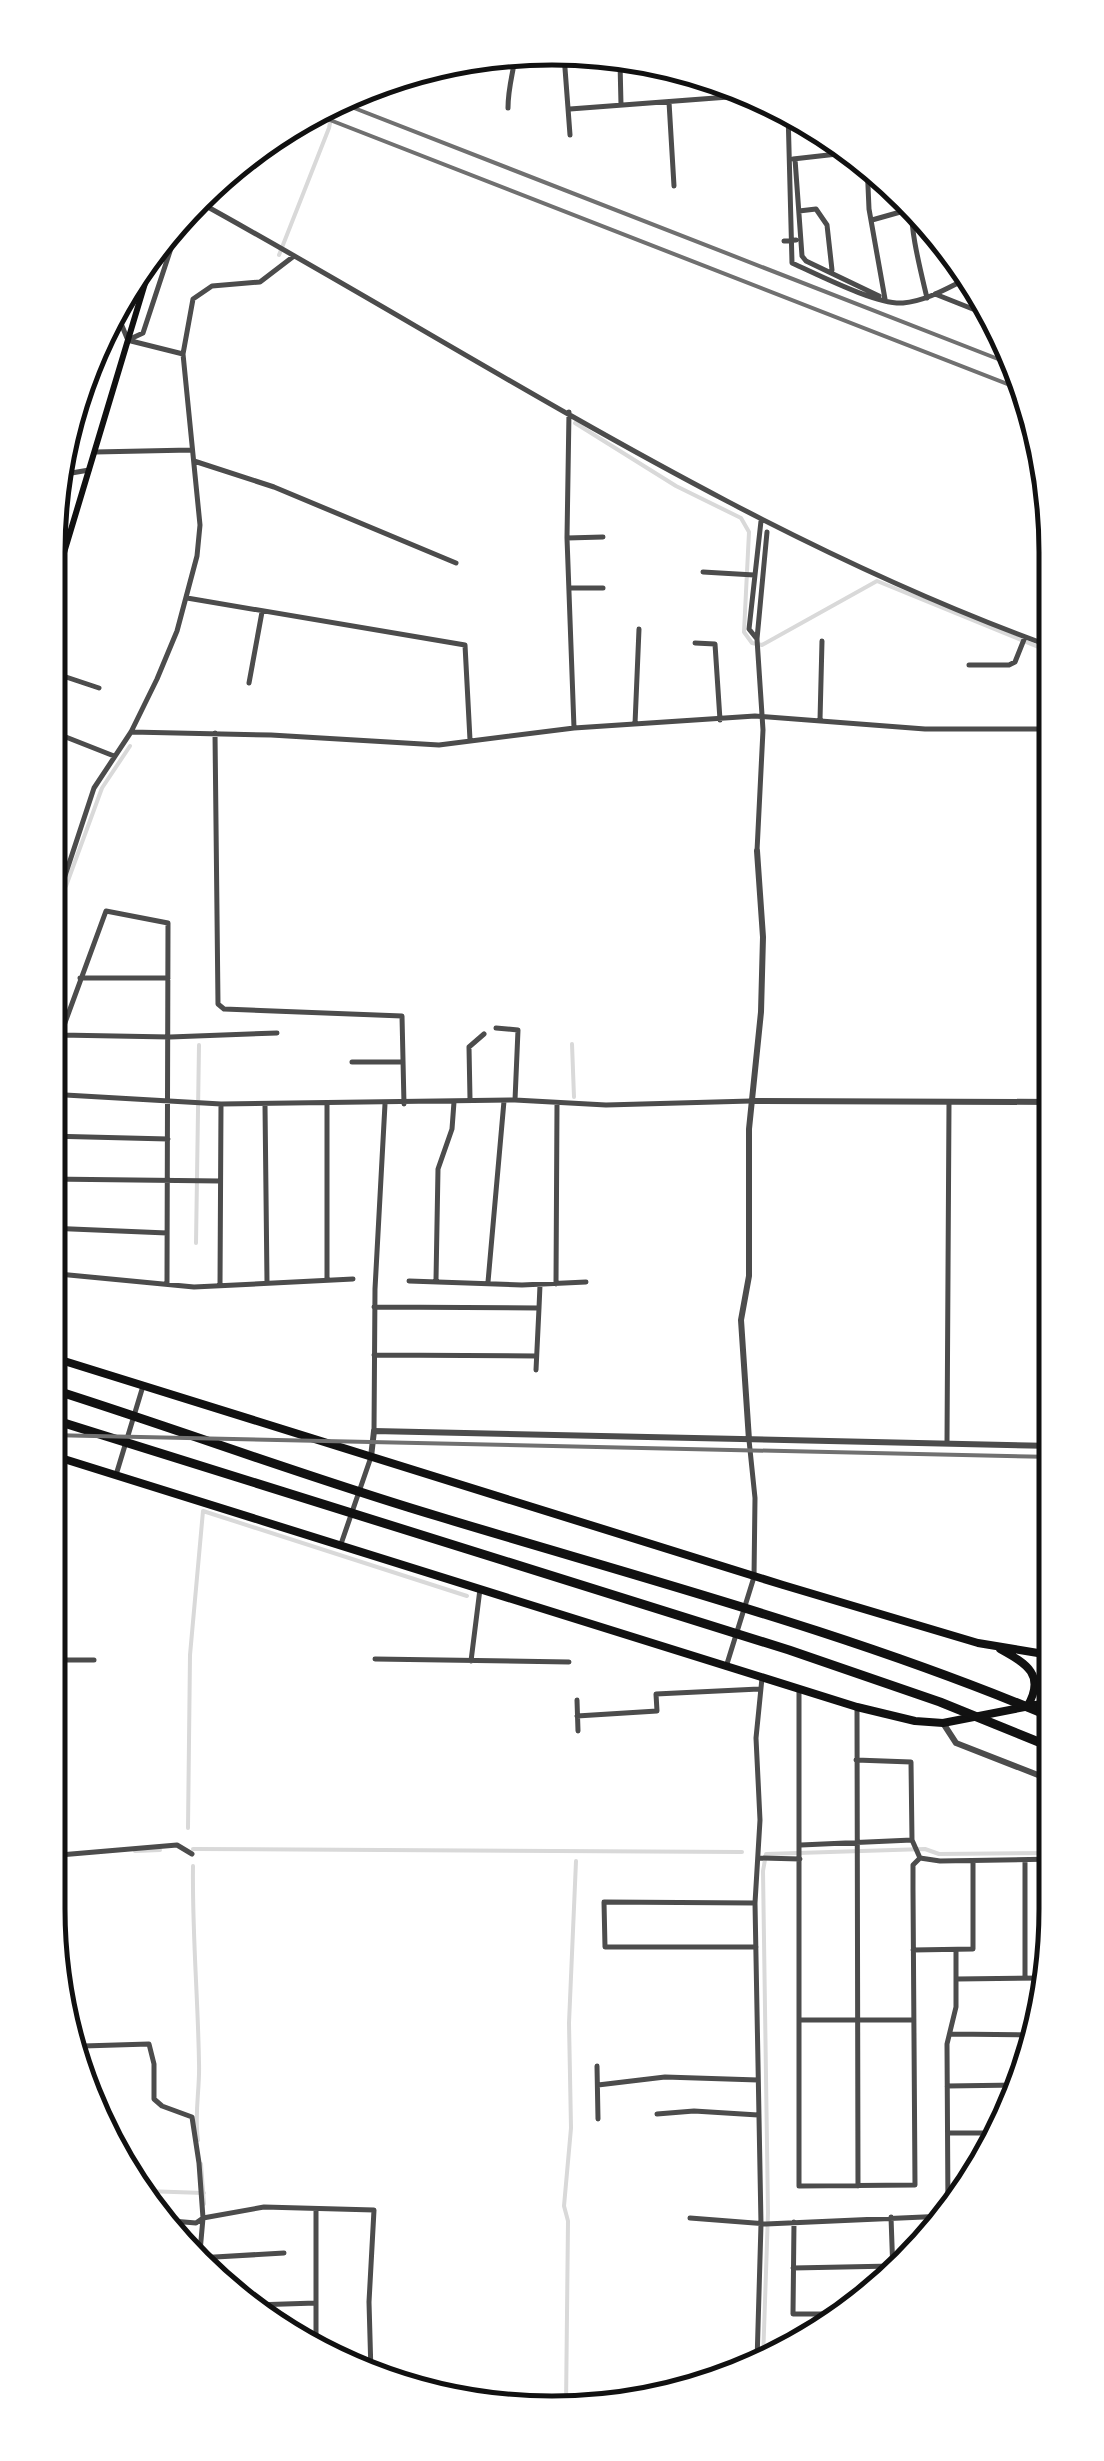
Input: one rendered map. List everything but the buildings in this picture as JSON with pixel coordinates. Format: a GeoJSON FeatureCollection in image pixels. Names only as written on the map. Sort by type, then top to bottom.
{"type":"FeatureCollection","features":[{"type":"Feature","properties":{"kind":"highway"},"geometry":{"type":"LineString","coordinates":[[65,1361],[754,1577],[996,1646],[1039,1653]]}},
{"type":"Feature","properties":{"kind":"highway"},"geometry":{"type":"LineString","coordinates":[[65,1394],[351,1488],[762,1615],[968,1684],[1039,1713]]}},
{"type":"Feature","properties":{"kind":"highway"},"geometry":{"type":"LineString","coordinates":[[65,1424],[762,1642],[940,1702],[1039,1743]]}},
{"type":"Feature","properties":{"kind":"highway"},"geometry":{"type":"LineString","coordinates":[[65,1459],[856,1707],[915,1721],[944,1723],[1039,1705]]}},
{"type":"Feature","properties":{"kind":"highway"},"geometry":{"type":"LineString","coordinates":[[996,1646],[1021,1660],[1036,1679],[1036,1692],[1027,1707]]}},
{"type":"Feature","properties":{"kind":"main road"},"geometry":{"type":"LineString","coordinates":[[65,549],[145,285]]}},
{"type":"Feature","properties":{"kind":"street"},"geometry":{"type":"LineString","coordinates":[[565,65],[570,135]]}},
{"type":"Feature","properties":{"kind":"street"},"geometry":{"type":"LineString","coordinates":[[508,108],[508,81],[515,67]]}},
{"type":"Feature","properties":{"kind":"street"},"geometry":{"type":"LineString","coordinates":[[620,70],[621,106]]}},
{"type":"Feature","properties":{"kind":"street"},"geometry":{"type":"LineString","coordinates":[[570,109],[724,97]]}},
{"type":"Feature","properties":{"kind":"street"},"geometry":{"type":"LineString","coordinates":[[669,102],[674,186]]}},
{"type":"Feature","properties":{"kind":"street"},"geometry":{"type":"LineString","coordinates":[[790,127],[802,256],[885,299]]}},
{"type":"Feature","properties":{"kind":"street"},"geometry":{"type":"LineString","coordinates":[[793,159],[833,154]]}},
{"type":"Feature","properties":{"kind":"street"},"geometry":{"type":"LineString","coordinates":[[793,159],[792,263],[868,296],[900,304],[927,298],[958,283]]}},
{"type":"Feature","properties":{"kind":"street"},"geometry":{"type":"LineString","coordinates":[[869,183],[885,299]]}},
{"type":"Feature","properties":{"kind":"street"},"geometry":{"type":"LineString","coordinates":[[208,208],[761,520],[924,597],[1039,642]]}},
{"type":"Feature","properties":{"kind":"street"},"geometry":{"type":"LineString","coordinates":[[798,211],[816,209],[826,225],[832,271]]}},
{"type":"Feature","properties":{"kind":"street"},"geometry":{"type":"LineString","coordinates":[[872,220],[898,211]]}},
{"type":"Feature","properties":{"kind":"street"},"geometry":{"type":"LineString","coordinates":[[915,228],[918,245],[915,256],[927,298]]}},
{"type":"Feature","properties":{"kind":"street"},"geometry":{"type":"LineString","coordinates":[[784,241],[799,240]]}},
{"type":"Feature","properties":{"kind":"street"},"geometry":{"type":"LineString","coordinates":[[128,340],[142,333],[170,251]]}},
{"type":"Feature","properties":{"kind":"street"},"geometry":{"type":"LineString","coordinates":[[65,875],[86,807],[157,680],[187,598],[200,540],[182,354],[194,299],[212,286],[260,282],[294,256]]}},
{"type":"Feature","properties":{"kind":"street"},"geometry":{"type":"LineString","coordinates":[[935,294],[974,310]]}},
{"type":"Feature","properties":{"kind":"street"},"geometry":{"type":"LineString","coordinates":[[121,325],[128,340]]}},
{"type":"Feature","properties":{"kind":"street"},"geometry":{"type":"LineString","coordinates":[[128,340],[182,354]]}},
{"type":"Feature","properties":{"kind":"street"},"geometry":{"type":"LineString","coordinates":[[568,412],[574,728]]}},
{"type":"Feature","properties":{"kind":"street"},"geometry":{"type":"LineString","coordinates":[[94,452],[191,450]]}},
{"type":"Feature","properties":{"kind":"street"},"geometry":{"type":"LineString","coordinates":[[193,460],[274,487],[456,564]]}},
{"type":"Feature","properties":{"kind":"street"},"geometry":{"type":"LineString","coordinates":[[71,473],[89,470]]}},
{"type":"Feature","properties":{"kind":"street"},"geometry":{"type":"LineString","coordinates":[[758,643],[750,629],[761,520]]}},
{"type":"Feature","properties":{"kind":"street"},"geometry":{"type":"LineString","coordinates":[[726,1667],[754,1577],[755,1498],[741,1320],[749,1276],[752,1100],[763,938],[757,851],[763,719],[758,643],[767,532]]}},
{"type":"Feature","properties":{"kind":"street"},"geometry":{"type":"LineString","coordinates":[[568,538],[603,537]]}},
{"type":"Feature","properties":{"kind":"street"},"geometry":{"type":"LineString","coordinates":[[704,572],[754,575]]}},
{"type":"Feature","properties":{"kind":"street"},"geometry":{"type":"LineString","coordinates":[[570,588],[603,588]]}},
{"type":"Feature","properties":{"kind":"street"},"geometry":{"type":"LineString","coordinates":[[187,598],[464,645],[470,741]]}},
{"type":"Feature","properties":{"kind":"street"},"geometry":{"type":"LineString","coordinates":[[248,683],[262,612]]}},
{"type":"Feature","properties":{"kind":"street"},"geometry":{"type":"LineString","coordinates":[[634,724],[639,628]]}},
{"type":"Feature","properties":{"kind":"street"},"geometry":{"type":"LineString","coordinates":[[968,665],[1014,662],[1025,637]]}},
{"type":"Feature","properties":{"kind":"street"},"geometry":{"type":"LineString","coordinates":[[820,720],[822,641]]}},
{"type":"Feature","properties":{"kind":"street"},"geometry":{"type":"LineString","coordinates":[[695,643],[715,644],[720,720]]}},
{"type":"Feature","properties":{"kind":"street"},"geometry":{"type":"LineString","coordinates":[[65,677],[99,688]]}},
{"type":"Feature","properties":{"kind":"street"},"geometry":{"type":"LineString","coordinates":[[131,732],[439,745],[574,728],[755,716],[924,729],[1039,728]]}},
{"type":"Feature","properties":{"kind":"street"},"geometry":{"type":"LineString","coordinates":[[215,733],[218,1004],[224,1009],[402,1016],[404,1104]]}},
{"type":"Feature","properties":{"kind":"street"},"geometry":{"type":"LineString","coordinates":[[65,737],[114,756]]}},
{"type":"Feature","properties":{"kind":"street"},"geometry":{"type":"LineString","coordinates":[[65,1020],[106,910],[168,923],[168,1283]]}},
{"type":"Feature","properties":{"kind":"street"},"geometry":{"type":"LineString","coordinates":[[80,978],[168,978]]}},
{"type":"Feature","properties":{"kind":"street"},"geometry":{"type":"LineString","coordinates":[[496,1028],[518,1030],[515,1100]]}},
{"type":"Feature","properties":{"kind":"street"},"geometry":{"type":"LineString","coordinates":[[65,1034],[170,1038],[277,1033]]}},
{"type":"Feature","properties":{"kind":"street"},"geometry":{"type":"LineString","coordinates":[[470,1101],[469,1047],[484,1034]]}},
{"type":"Feature","properties":{"kind":"street"},"geometry":{"type":"LineString","coordinates":[[352,1062],[402,1062]]}},
{"type":"Feature","properties":{"kind":"street"},"geometry":{"type":"LineString","coordinates":[[65,1095],[221,1104],[504,1100],[556,1104],[752,1100],[1039,1102]]}},
{"type":"Feature","properties":{"kind":"street"},"geometry":{"type":"LineString","coordinates":[[488,1282],[504,1100]]}},
{"type":"Feature","properties":{"kind":"street"},"geometry":{"type":"LineString","coordinates":[[436,1280],[438,1169],[452,1130],[454,1102]]}},
{"type":"Feature","properties":{"kind":"street"},"geometry":{"type":"LineString","coordinates":[[947,1443],[950,1103]]}},
{"type":"Feature","properties":{"kind":"street"},"geometry":{"type":"LineString","coordinates":[[220,1286],[221,1104]]}},
{"type":"Feature","properties":{"kind":"street"},"geometry":{"type":"LineString","coordinates":[[266,1104],[266,1282]]}},
{"type":"Feature","properties":{"kind":"street"},"geometry":{"type":"LineString","coordinates":[[327,1104],[327,1280]]}},
{"type":"Feature","properties":{"kind":"street"},"geometry":{"type":"LineString","coordinates":[[340,1544],[371,1457],[374,1431],[374,1307],[384,1104]]}},
{"type":"Feature","properties":{"kind":"street"},"geometry":{"type":"LineString","coordinates":[[556,1104],[556,1284]]}},
{"type":"Feature","properties":{"kind":"street"},"geometry":{"type":"LineString","coordinates":[[65,1136],[168,1139]]}},
{"type":"Feature","properties":{"kind":"street"},"geometry":{"type":"LineString","coordinates":[[65,1179],[220,1181]]}},
{"type":"Feature","properties":{"kind":"street"},"geometry":{"type":"LineString","coordinates":[[65,1229],[167,1233]]}},
{"type":"Feature","properties":{"kind":"street"},"geometry":{"type":"LineString","coordinates":[[65,1274],[220,1286],[353,1279]]}},
{"type":"Feature","properties":{"kind":"street"},"geometry":{"type":"LineString","coordinates":[[409,1281],[540,1285],[586,1282]]}},
{"type":"Feature","properties":{"kind":"street"},"geometry":{"type":"LineString","coordinates":[[536,1370],[540,1285]]}},
{"type":"Feature","properties":{"kind":"street"},"geometry":{"type":"LineString","coordinates":[[374,1307],[540,1308]]}},
{"type":"Feature","properties":{"kind":"street"},"geometry":{"type":"LineString","coordinates":[[374,1355],[536,1356]]}},
{"type":"Feature","properties":{"kind":"street"},"geometry":{"type":"LineString","coordinates":[[116,1475],[143,1386]]}},
{"type":"Feature","properties":{"kind":"street"},"geometry":{"type":"LineString","coordinates":[[374,1431],[1039,1446]]}},
{"type":"Feature","properties":{"kind":"street"},"geometry":{"type":"LineString","coordinates":[[471,1661],[480,1588]]}},
{"type":"Feature","properties":{"kind":"street"},"geometry":{"type":"LineString","coordinates":[[376,1659],[569,1662]]}},
{"type":"Feature","properties":{"kind":"street"},"geometry":{"type":"LineString","coordinates":[[65,1660],[94,1660]]}},
{"type":"Feature","properties":{"kind":"street"},"geometry":{"type":"LineString","coordinates":[[757,2351],[765,2224],[758,2115],[755,1902],[762,1859],[756,1738],[762,1678]]}},
{"type":"Feature","properties":{"kind":"street"},"geometry":{"type":"LineString","coordinates":[[577,1716],[657,1711],[656,1694],[759,1689]]}},
{"type":"Feature","properties":{"kind":"street"},"geometry":{"type":"LineString","coordinates":[[799,1689],[799,2186],[915,2186],[913,1865],[918,1855]]}},
{"type":"Feature","properties":{"kind":"street"},"geometry":{"type":"LineString","coordinates":[[577,1700],[578,1731]]}},
{"type":"Feature","properties":{"kind":"street"},"geometry":{"type":"LineString","coordinates":[[856,1707],[858,2186]]}},
{"type":"Feature","properties":{"kind":"street"},"geometry":{"type":"LineString","coordinates":[[944,1723],[956,1744],[1039,1776]]}},
{"type":"Feature","properties":{"kind":"street"},"geometry":{"type":"LineString","coordinates":[[856,1760],[912,1762],[912,1842],[918,1855]]}},
{"type":"Feature","properties":{"kind":"street"},"geometry":{"type":"LineString","coordinates":[[762,1859],[857,1844],[912,1842]]}},
{"type":"Feature","properties":{"kind":"street"},"geometry":{"type":"LineString","coordinates":[[65,1853],[177,1845],[192,1854]]}},
{"type":"Feature","properties":{"kind":"street"},"geometry":{"type":"LineString","coordinates":[[918,1855],[973,1861],[1039,1860]]}},
{"type":"Feature","properties":{"kind":"street"},"geometry":{"type":"LineString","coordinates":[[1024,1860],[1025,1978]]}},
{"type":"Feature","properties":{"kind":"street"},"geometry":{"type":"LineString","coordinates":[[913,1950],[973,1950],[973,1861]]}},
{"type":"Feature","properties":{"kind":"street"},"geometry":{"type":"LineString","coordinates":[[755,1902],[604,1902],[605,1947],[756,1947]]}},
{"type":"Feature","properties":{"kind":"street"},"geometry":{"type":"LineString","coordinates":[[947,2194],[947,2044],[956,2007],[956,1950]]}},
{"type":"Feature","properties":{"kind":"street"},"geometry":{"type":"LineString","coordinates":[[957,1979],[1034,1978]]}},
{"type":"Feature","properties":{"kind":"street"},"geometry":{"type":"LineString","coordinates":[[800,2020],[914,2020]]}},
{"type":"Feature","properties":{"kind":"street"},"geometry":{"type":"LineString","coordinates":[[950,2034],[1022,2034]]}},
{"type":"Feature","properties":{"kind":"street"},"geometry":{"type":"LineString","coordinates":[[85,2046],[149,2044],[154,2064],[154,2099],[192,2118],[203,2218],[200,2245]]}},
{"type":"Feature","properties":{"kind":"street"},"geometry":{"type":"LineString","coordinates":[[597,2066],[598,2119]]}},
{"type":"Feature","properties":{"kind":"street"},"geometry":{"type":"LineString","coordinates":[[598,2085],[664,2077],[758,2080]]}},
{"type":"Feature","properties":{"kind":"street"},"geometry":{"type":"LineString","coordinates":[[947,2086],[1005,2086]]}},
{"type":"Feature","properties":{"kind":"street"},"geometry":{"type":"LineString","coordinates":[[667,2103],[668,2113]]}},
{"type":"Feature","properties":{"kind":"street"},"geometry":{"type":"LineString","coordinates":[[657,2114],[694,2111],[758,2115]]}},
{"type":"Feature","properties":{"kind":"street"},"geometry":{"type":"LineString","coordinates":[[948,2134],[984,2134]]}},
{"type":"Feature","properties":{"kind":"street"},"geometry":{"type":"LineString","coordinates":[[179,2222],[196,2223],[203,2218],[264,2207],[374,2210],[371,2361]]}},
{"type":"Feature","properties":{"kind":"street"},"geometry":{"type":"LineString","coordinates":[[316,2210],[316,2335]]}},
{"type":"Feature","properties":{"kind":"street"},"geometry":{"type":"LineString","coordinates":[[690,2218],[765,2224],[929,2216]]}},
{"type":"Feature","properties":{"kind":"street"},"geometry":{"type":"LineString","coordinates":[[891,2217],[892,2256]]}},
{"type":"Feature","properties":{"kind":"street"},"geometry":{"type":"LineString","coordinates":[[794,2222],[793,2314],[823,2314]]}},
{"type":"Feature","properties":{"kind":"street"},"geometry":{"type":"LineString","coordinates":[[214,2259],[284,2253]]}},
{"type":"Feature","properties":{"kind":"street"},"geometry":{"type":"LineString","coordinates":[[793,2268],[879,2270]]}},
{"type":"Feature","properties":{"kind":"street"},"geometry":{"type":"LineString","coordinates":[[269,2305],[316,2303]]}},
{"type":"Feature","properties":{"kind":"waterway"},"geometry":{"type":"LineString","coordinates":[[279,255],[331,118]]}},
{"type":"Feature","properties":{"kind":"waterway"},"geometry":{"type":"LineString","coordinates":[[575,423],[676,486],[741,518],[749,532],[744,632],[752,643],[762,645],[877,581],[1039,647]]}},
{"type":"Feature","properties":{"kind":"waterway"},"geometry":{"type":"LineString","coordinates":[[66,886],[102,788],[130,746]]}},
{"type":"Feature","properties":{"kind":"waterway"},"geometry":{"type":"LineString","coordinates":[[572,1044],[574,1097]]}},
{"type":"Feature","properties":{"kind":"waterway"},"geometry":{"type":"LineString","coordinates":[[196,1243],[199,1045]]}},
{"type":"Feature","properties":{"kind":"waterway"},"geometry":{"type":"LineString","coordinates":[[188,1828],[190,1655],[203,1511],[467,1596]]}},
{"type":"Feature","properties":{"kind":"waterway"},"geometry":{"type":"LineString","coordinates":[[193,1849],[742,1852]]}},
{"type":"Feature","properties":{"kind":"waterway"},"geometry":{"type":"LineString","coordinates":[[763,2348],[768,2213],[763,1871],[766,1854],[925,1849],[939,1854],[1039,1853]]}},
{"type":"Feature","properties":{"kind":"waterway"},"geometry":{"type":"LineString","coordinates":[[135,1851],[160,1850]]}},
{"type":"Feature","properties":{"kind":"waterway"},"geometry":{"type":"LineString","coordinates":[[566,2396],[568,2221],[564,2206],[571,2128],[569,2023],[576,1861]]}},
{"type":"Feature","properties":{"kind":"waterway"},"geometry":{"type":"LineString","coordinates":[[193,1866],[198,2140]]}},
{"type":"Feature","properties":{"kind":"waterway"},"geometry":{"type":"LineString","coordinates":[[201,2164],[204,2204]]}},
{"type":"Feature","properties":{"kind":"waterway"},"geometry":{"type":"LineString","coordinates":[[156,2191],[204,2193]]}},
{"type":"Feature","properties":{"kind":"railway"},"geometry":{"type":"LineString","coordinates":[[353,108],[999,359]]}},
{"type":"Feature","properties":{"kind":"railway"},"geometry":{"type":"LineString","coordinates":[[329,119],[1009,385]]}},
{"type":"Feature","properties":{"kind":"railway"},"geometry":{"type":"LineString","coordinates":[[65,1435],[1039,1457]]}}]}
